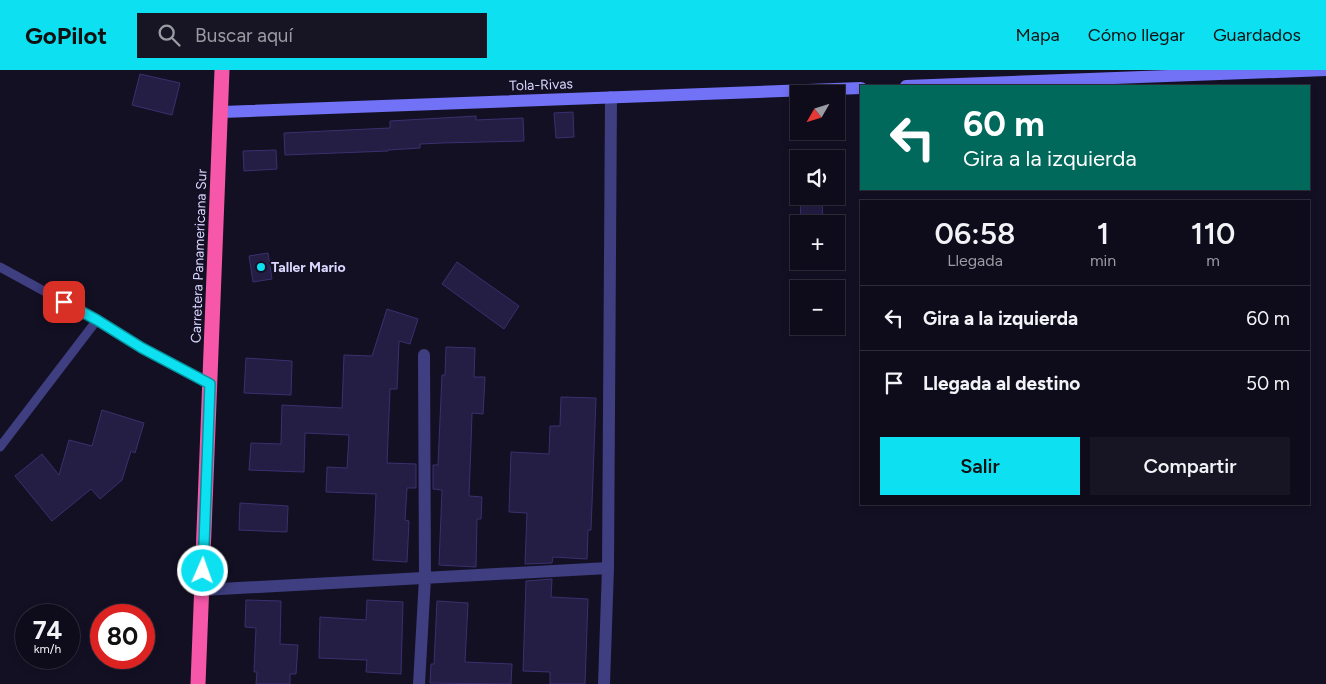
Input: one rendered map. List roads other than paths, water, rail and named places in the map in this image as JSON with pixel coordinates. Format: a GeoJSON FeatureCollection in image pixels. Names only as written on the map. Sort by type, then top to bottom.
{"type":"FeatureCollection","features":[{"type":"Feature","properties":{"kind":"highway","name":"Carretera Panamericana Sur"},"geometry":{"type":"LineString","coordinates":[[198,684],[222,112],[222,70]]}},
{"type":"Feature","properties":{"kind":"main road"},"geometry":{"type":"LineString","coordinates":[[932,85],[1326,70]]}},
{"type":"Feature","properties":{"kind":"main road","name":"Tola-Rivas"},"geometry":{"type":"LineString","coordinates":[[222,112],[860,88]]}},
{"type":"Feature","properties":{"kind":"street"},"geometry":{"type":"LineString","coordinates":[[604,684],[608,568],[611,97]]}},
{"type":"Feature","properties":{"kind":"street"},"geometry":{"type":"LineString","coordinates":[[419,684],[424,578],[424,356]]}},
{"type":"Feature","properties":{"kind":"street"},"geometry":{"type":"LineString","coordinates":[[202,590],[608,568]]}},
{"type":"Feature","properties":{"kind":"lane"},"geometry":{"type":"LineString","coordinates":[[0,267],[97,320],[142,348],[210,384]]}},
{"type":"Feature","properties":{"kind":"lane"},"geometry":{"type":"LineString","coordinates":[[0,447],[97,320]]}},
{"type":"Feature","properties":{"kind":"place","name":"Taller Mario"},"geometry":{"type":"Point","coordinates":[261,267]}}]}
